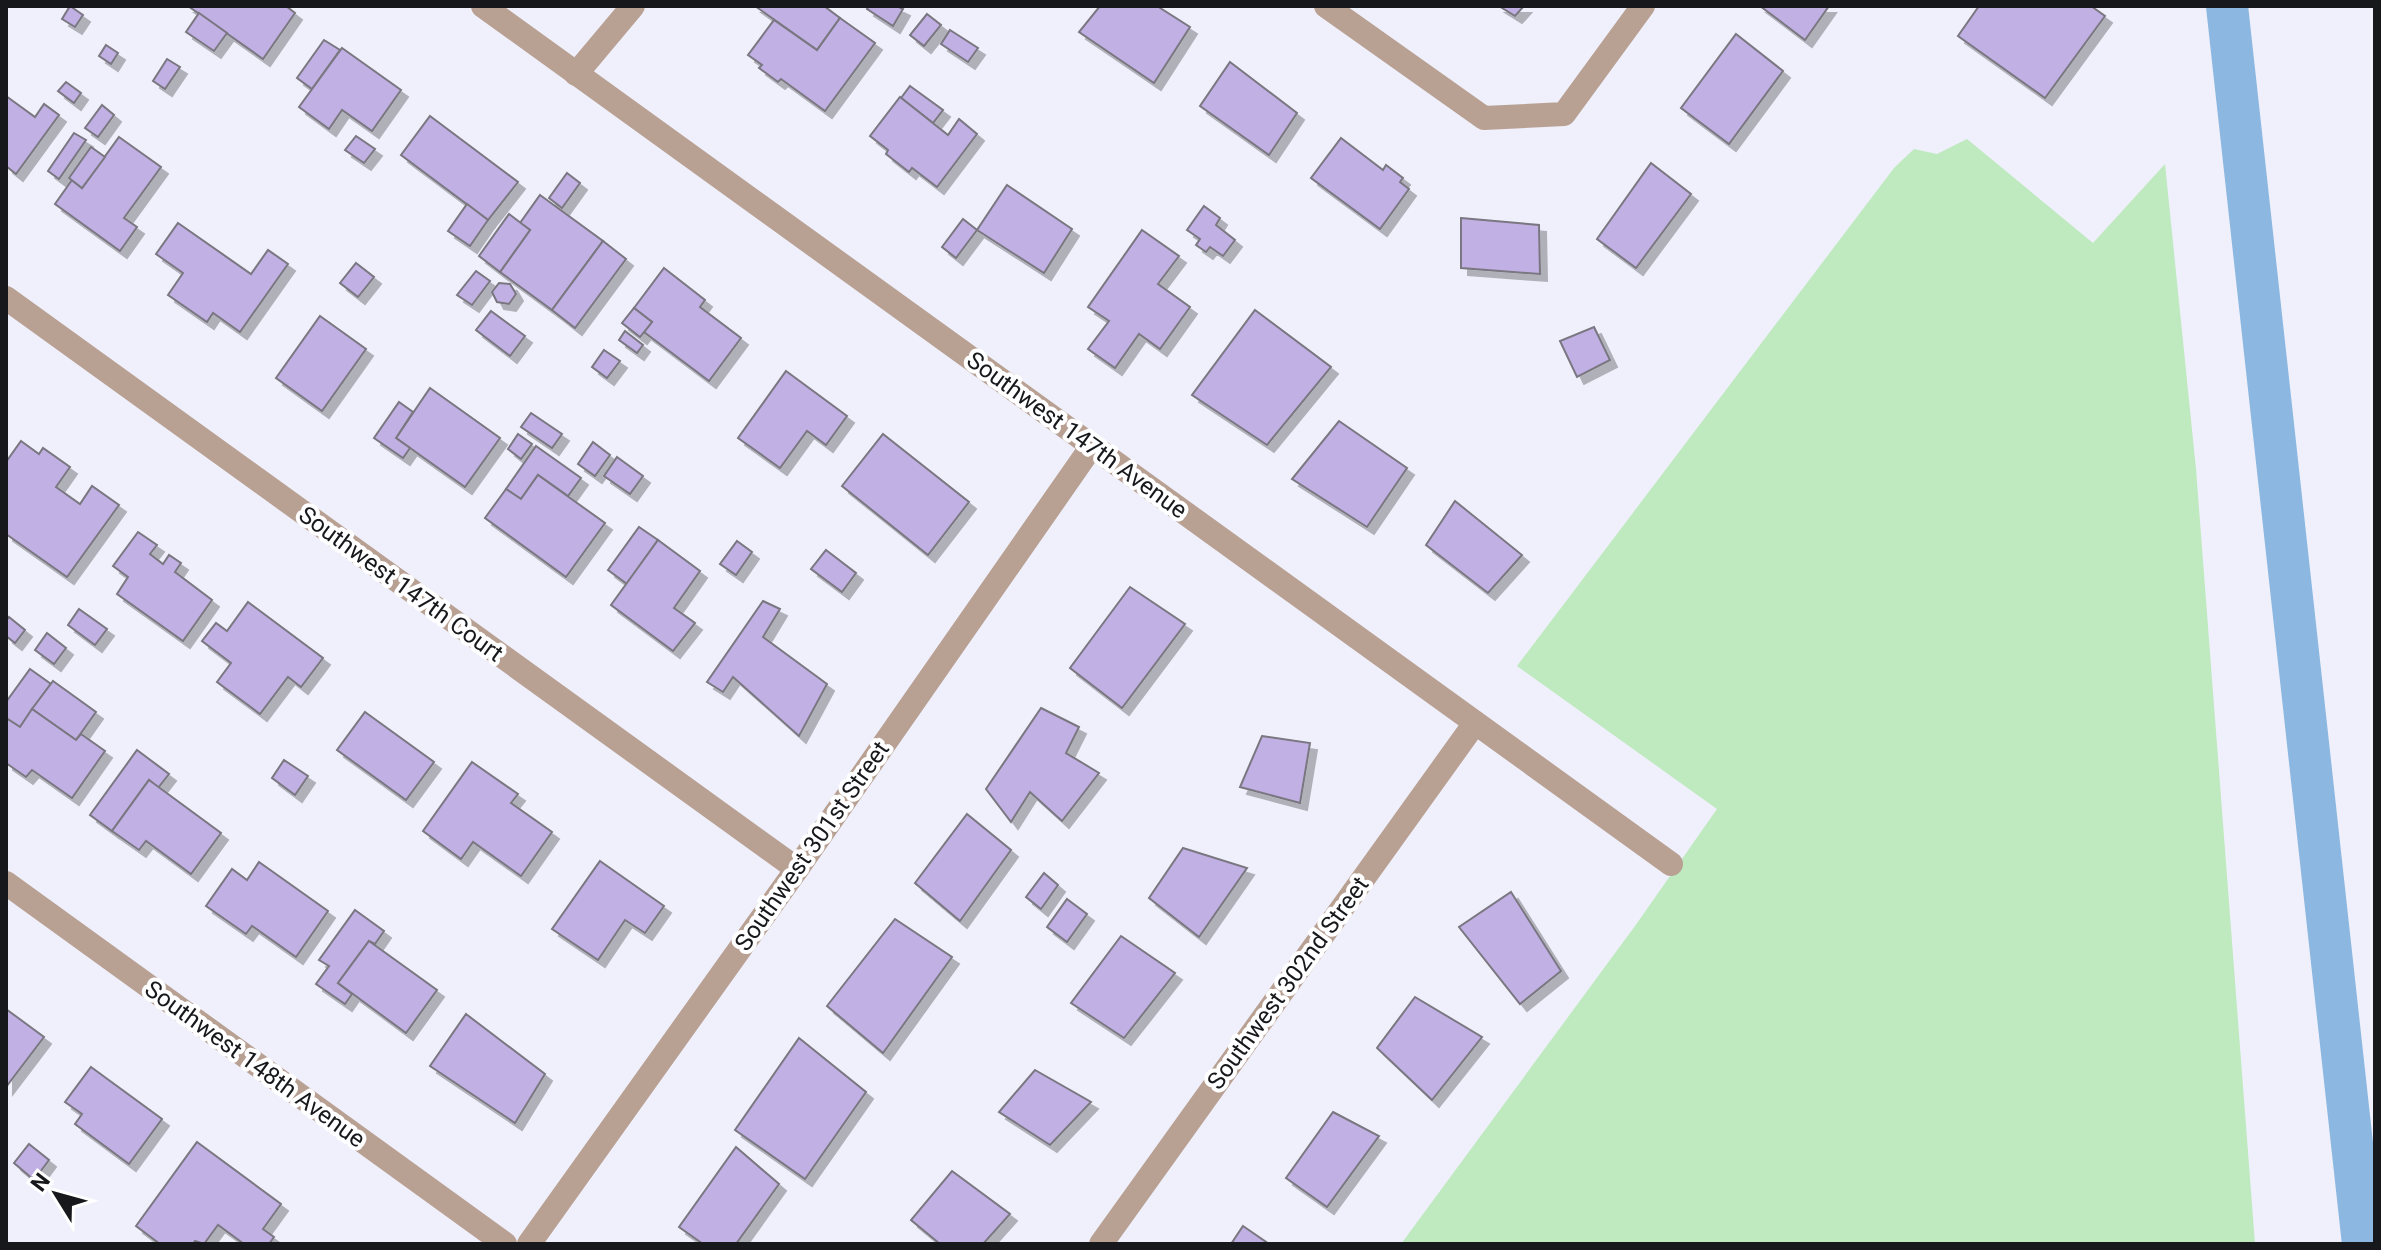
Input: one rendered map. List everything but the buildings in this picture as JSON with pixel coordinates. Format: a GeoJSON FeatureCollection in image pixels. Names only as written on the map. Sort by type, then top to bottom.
{"type":"FeatureCollection","features":[{"type":"Feature","properties":{"kind":"street","name":"Southwest 147th Avenue"},"geometry":{"type":"LineString","coordinates":[[483,6],[1671,864]]}},
{"type":"Feature","properties":{"kind":"street"},"geometry":{"type":"LineString","coordinates":[[576,74],[633,6]]}},
{"type":"Feature","properties":{"kind":"street"},"geometry":{"type":"LineString","coordinates":[[1326,6],[1484,118],[1564,114],[1643,6]]}},
{"type":"Feature","properties":{"kind":"street","name":"Southwest 147th Court"},"geometry":{"type":"LineString","coordinates":[[6,298],[797,869]]}},
{"type":"Feature","properties":{"kind":"street","name":"Southwest 301st Street"},"geometry":{"type":"LineString","coordinates":[[529,1244],[797,869],[1092,446]]}},
{"type":"Feature","properties":{"kind":"street","name":"Southwest 302nd Street"},"geometry":{"type":"LineString","coordinates":[[1101,1244],[1475,723]]}},
{"type":"Feature","properties":{"kind":"street","name":"Southwest 148th Avenue"},"geometry":{"type":"LineString","coordinates":[[6,883],[505,1244]]}},
{"type":"Feature","properties":{"kind":"green space"},"geometry":{"type":"Polygon","coordinates":[[[1967,139],[2093,243],[2165,164],[2196,469],[2255,1244],[1401,1244],[1635,926],[1717,809],[1517,666],[1894,168],[1914,149],[1937,154],[1967,139]]]}},
{"type":"Feature","properties":{"kind":"waterway"},"geometry":{"type":"LineString","coordinates":[[2227,6],[2363,1244]]}}]}
